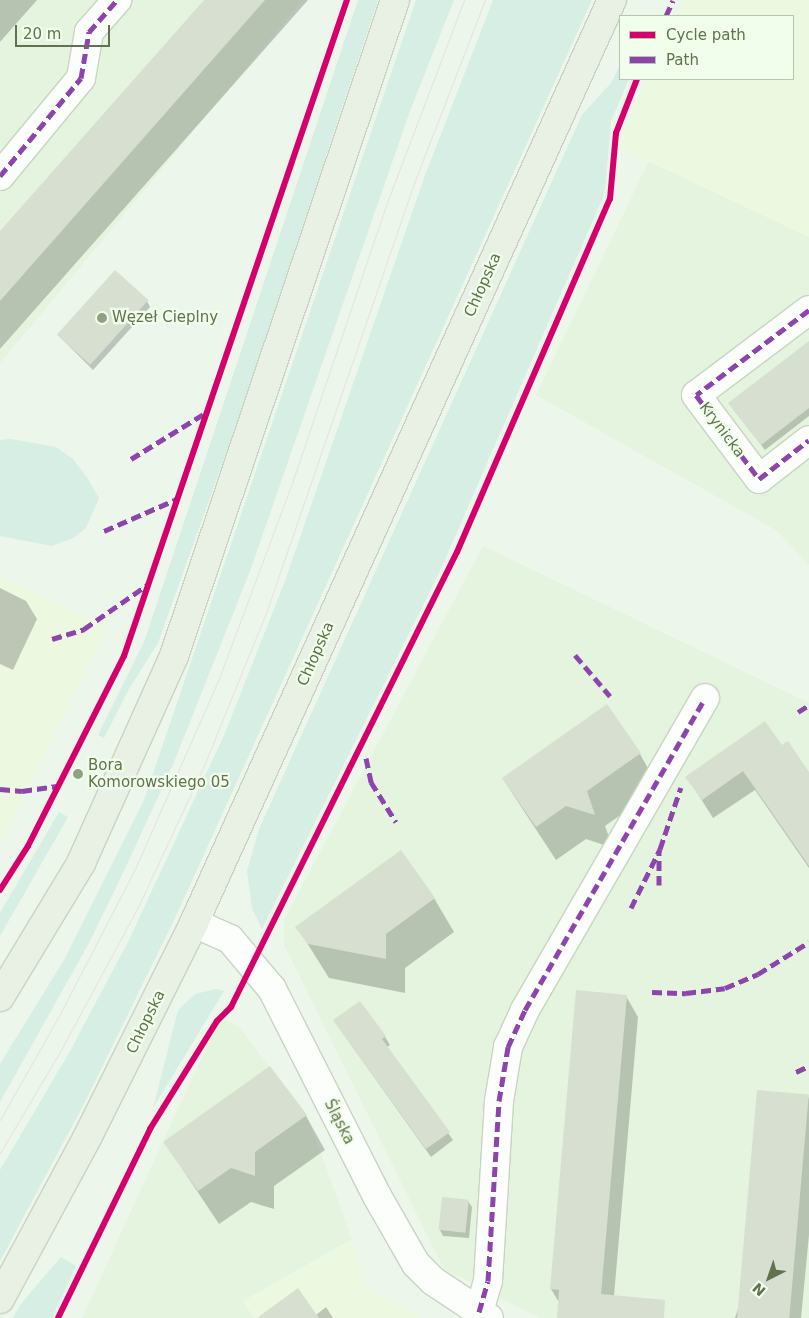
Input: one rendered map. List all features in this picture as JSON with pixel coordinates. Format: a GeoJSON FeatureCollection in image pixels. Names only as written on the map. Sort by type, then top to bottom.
{"type":"FeatureCollection","features":[{"type":"Feature","properties":{"kind":"main road"},"geometry":{"type":"LineString","coordinates":[[0,997],[81,863],[167,673],[395,0]]}},
{"type":"Feature","properties":{"kind":"main road","name":"Chłopska"},"geometry":{"type":"LineString","coordinates":[[0,1299],[88,1138],[194,923],[612,0]]}},
{"type":"Feature","properties":{"kind":"street"},"geometry":{"type":"LineString","coordinates":[[0,176],[81,78],[88,32],[117,0]]}},
{"type":"Feature","properties":{"kind":"street","name":"Krynicka"},"geometry":{"type":"LineString","coordinates":[[809,310],[696,395],[758,479],[809,440]]}},
{"type":"Feature","properties":{"kind":"street"},"geometry":{"type":"LineString","coordinates":[[484,1315],[488,1281],[499,1101],[508,1048],[530,1002],[705,698]]}},
{"type":"Feature","properties":{"kind":"street","name":"Śląska"},"geometry":{"type":"LineString","coordinates":[[194,923],[230,939],[272,989],[377,1196],[412,1257],[433,1281],[484,1315]]}},
{"type":"Feature","properties":{"kind":"shaded area"},"geometry":{"type":"Polygon","coordinates":[[[0,0],[303,0],[0,363],[0,0]]]}},
{"type":"Feature","properties":{"kind":"shaded area"},"geometry":{"type":"Polygon","coordinates":[[[358,0],[378,0],[236,425],[158,643],[129,689],[104,738],[98,735],[144,642],[358,0]]]}},
{"type":"Feature","properties":{"kind":"shaded area"},"geometry":{"type":"Polygon","coordinates":[[[416,0],[454,0],[410,111],[250,571],[172,767],[122,875],[89,943],[0,1102],[0,1064],[64,960],[144,800],[416,0]]]}},
{"type":"Feature","properties":{"kind":"shaded area"},"geometry":{"type":"Polygon","coordinates":[[[493,0],[592,0],[175,918],[85,1102],[0,1261],[0,1170],[69,1053],[129,940],[225,733],[285,581],[424,178],[493,0]]]}},
{"type":"Feature","properties":{"kind":"shaded area"},"geometry":{"type":"Polygon","coordinates":[[[685,0],[809,0],[809,237],[616,146],[648,80],[794,80],[794,15],[678,15],[685,0]]]}},
{"type":"Feature","properties":{"kind":"shaded area"},"geometry":{"type":"Polygon","coordinates":[[[619,67],[619,80],[629,80],[611,121],[605,189],[601,202],[440,571],[262,929],[252,908],[247,871],[259,829],[582,115],[611,83],[619,67]]]}},
{"type":"Feature","properties":{"kind":"shaded area"},"geometry":{"type":"Polygon","coordinates":[[[649,161],[809,237],[809,565],[776,530],[536,395],[649,161]]]}},
{"type":"Feature","properties":{"kind":"shaded area"},"geometry":{"type":"Polygon","coordinates":[[[11,439],[56,447],[73,459],[88,479],[99,498],[86,528],[75,537],[52,546],[0,536],[0,440],[11,439]]]}},
{"type":"Feature","properties":{"kind":"shaded area"},"geometry":{"type":"Polygon","coordinates":[[[483,546],[809,703],[809,1318],[540,1318],[444,1269],[284,945],[284,920],[483,546]]]}},
{"type":"Feature","properties":{"kind":"shaded area"},"geometry":{"type":"Polygon","coordinates":[[[0,576],[107,627],[0,844],[0,576]]]}},
{"type":"Feature","properties":{"kind":"shaded area"},"geometry":{"type":"Polygon","coordinates":[[[59,812],[68,817],[0,936],[0,913],[59,812]]]}},
{"type":"Feature","properties":{"kind":"shaded area"},"geometry":{"type":"Polygon","coordinates":[[[216,989],[224,991],[153,1108],[178,1010],[195,994],[216,989]]]}},
{"type":"Feature","properties":{"kind":"shaded area"},"geometry":{"type":"Polygon","coordinates":[[[221,1015],[239,1027],[307,1115],[352,1239],[243,1301],[254,1318],[82,1318],[221,1015]]]}},
{"type":"Feature","properties":{"kind":"shaded area"},"geometry":{"type":"Polygon","coordinates":[[[352,1239],[367,1290],[424,1318],[254,1318],[243,1301],[352,1239]]]}},
{"type":"Feature","properties":{"kind":"shaded area"},"geometry":{"type":"Polygon","coordinates":[[[61,1257],[76,1266],[52,1318],[13,1318],[20,1305],[61,1257]]]}},
{"type":"Feature","properties":{"kind":"building"},"geometry":{"type":"Polygon","coordinates":[[[204,0],[265,0],[0,301],[0,231],[204,0]]]}},
{"type":"Feature","properties":{"kind":"building","name":"Węzeł Cieplny"},"geometry":{"type":"Polygon","coordinates":[[[115,270],[148,300],[90,365],[57,335],[115,270]]]}},
{"type":"Feature","properties":{"kind":"building"},"geometry":{"type":"Polygon","coordinates":[[[809,341],[809,408],[761,445],[728,403],[809,341]]]}},
{"type":"Feature","properties":{"kind":"building"},"geometry":{"type":"Polygon","coordinates":[[[607,704],[641,753],[587,791],[595,815],[566,806],[536,827],[502,778],[607,704]]]}},
{"type":"Feature","properties":{"kind":"building"},"geometry":{"type":"Polygon","coordinates":[[[765,721],[782,745],[788,741],[809,772],[809,866],[743,771],[702,800],[685,777],[765,721]]]}},
{"type":"Feature","properties":{"kind":"building"},"geometry":{"type":"Polygon","coordinates":[[[401,850],[435,898],[386,934],[386,959],[308,944],[295,927],[401,850]]]}},
{"type":"Feature","properties":{"kind":"building"},"geometry":{"type":"Polygon","coordinates":[[[576,990],[627,995],[601,1294],[665,1300],[664,1318],[557,1318],[559,1290],[550,1289],[576,990]]]}},
{"type":"Feature","properties":{"kind":"building"},"geometry":{"type":"Polygon","coordinates":[[[360,1001],[386,1036],[382,1039],[450,1132],[426,1149],[333,1020],[360,1001]]]}},
{"type":"Feature","properties":{"kind":"building"},"geometry":{"type":"Polygon","coordinates":[[[270,1066],[307,1115],[255,1152],[255,1176],[231,1168],[198,1191],[163,1142],[270,1066]]]}},
{"type":"Feature","properties":{"kind":"building"},"geometry":{"type":"Polygon","coordinates":[[[757,1090],[809,1095],[789,1318],[737,1318],[757,1090]]]}},
{"type":"Feature","properties":{"kind":"building"},"geometry":{"type":"Polygon","coordinates":[[[442,1197],[469,1200],[465,1233],[439,1230],[442,1197]]]}},
{"type":"Feature","properties":{"kind":"building"},"geometry":{"type":"Polygon","coordinates":[[[298,1288],[319,1318],[257,1318],[298,1288]]]}},
{"type":"Feature","properties":{"kind":"tram line"},"geometry":{"type":"LineString","coordinates":[[0,1120],[60,1014],[135,869],[218,681],[292,483],[388,200],[464,0]]}},
{"type":"Feature","properties":{"kind":"tram line"},"geometry":{"type":"LineString","coordinates":[[0,1153],[62,1048],[138,907],[205,763],[266,613],[414,183],[485,0]]}},
{"type":"Feature","properties":{"kind":"marked path"},"geometry":{"type":"LineString","coordinates":[[0,176],[81,78],[89,32],[117,0]]}},
{"type":"Feature","properties":{"kind":"marked path"},"geometry":{"type":"LineString","coordinates":[[666,15],[673,0]]}},
{"type":"Feature","properties":{"kind":"marked path"},"geometry":{"type":"LineString","coordinates":[[809,310],[696,395],[759,479],[809,440]]}},
{"type":"Feature","properties":{"kind":"marked path"},"geometry":{"type":"LineString","coordinates":[[131,459],[207,412]]}},
{"type":"Feature","properties":{"kind":"marked path"},"geometry":{"type":"LineString","coordinates":[[104,531],[177,499]]}},
{"type":"Feature","properties":{"kind":"marked path"},"geometry":{"type":"LineString","coordinates":[[52,639],[84,629],[147,585]]}},
{"type":"Feature","properties":{"kind":"marked path"},"geometry":{"type":"LineString","coordinates":[[575,655],[610,696]]}},
{"type":"Feature","properties":{"kind":"marked path"},"geometry":{"type":"LineString","coordinates":[[479,1312],[488,1281],[499,1101],[508,1047],[525,1010],[705,698]]}},
{"type":"Feature","properties":{"kind":"marked path"},"geometry":{"type":"LineString","coordinates":[[798,712],[809,705]]}},
{"type":"Feature","properties":{"kind":"marked path"},"geometry":{"type":"LineString","coordinates":[[366,758],[371,782],[396,822]]}},
{"type":"Feature","properties":{"kind":"marked path"},"geometry":{"type":"LineString","coordinates":[[0,789],[22,791],[59,786]]}},
{"type":"Feature","properties":{"kind":"marked path"},"geometry":{"type":"LineString","coordinates":[[631,908],[660,849],[681,787]]}},
{"type":"Feature","properties":{"kind":"marked path"},"geometry":{"type":"LineString","coordinates":[[659,851],[659,885]]}},
{"type":"Feature","properties":{"kind":"marked path"},"geometry":{"type":"LineString","coordinates":[[652,992],[686,993],[725,988],[758,974],[809,942]]}},
{"type":"Feature","properties":{"kind":"marked path"},"geometry":{"type":"LineString","coordinates":[[796,1072],[809,1066]]}},
{"type":"Feature","properties":{"kind":"cycle path"},"geometry":{"type":"LineString","coordinates":[[0,890],[28,846],[124,656],[347,0]]}},
{"type":"Feature","properties":{"kind":"cycle path"},"geometry":{"type":"LineString","coordinates":[[58,1318],[150,1129],[217,1021],[231,1007],[457,552],[610,199],[616,133],[637,80]]}},
{"type":"Feature","properties":{"kind":"place","name":"Węzeł Cieplny"},"geometry":{"type":"Point","coordinates":[102,318]}},
{"type":"Feature","properties":{"kind":"place","name":"Bora Komorowskiego 05"},"geometry":{"type":"Point","coordinates":[78,774]}}]}
